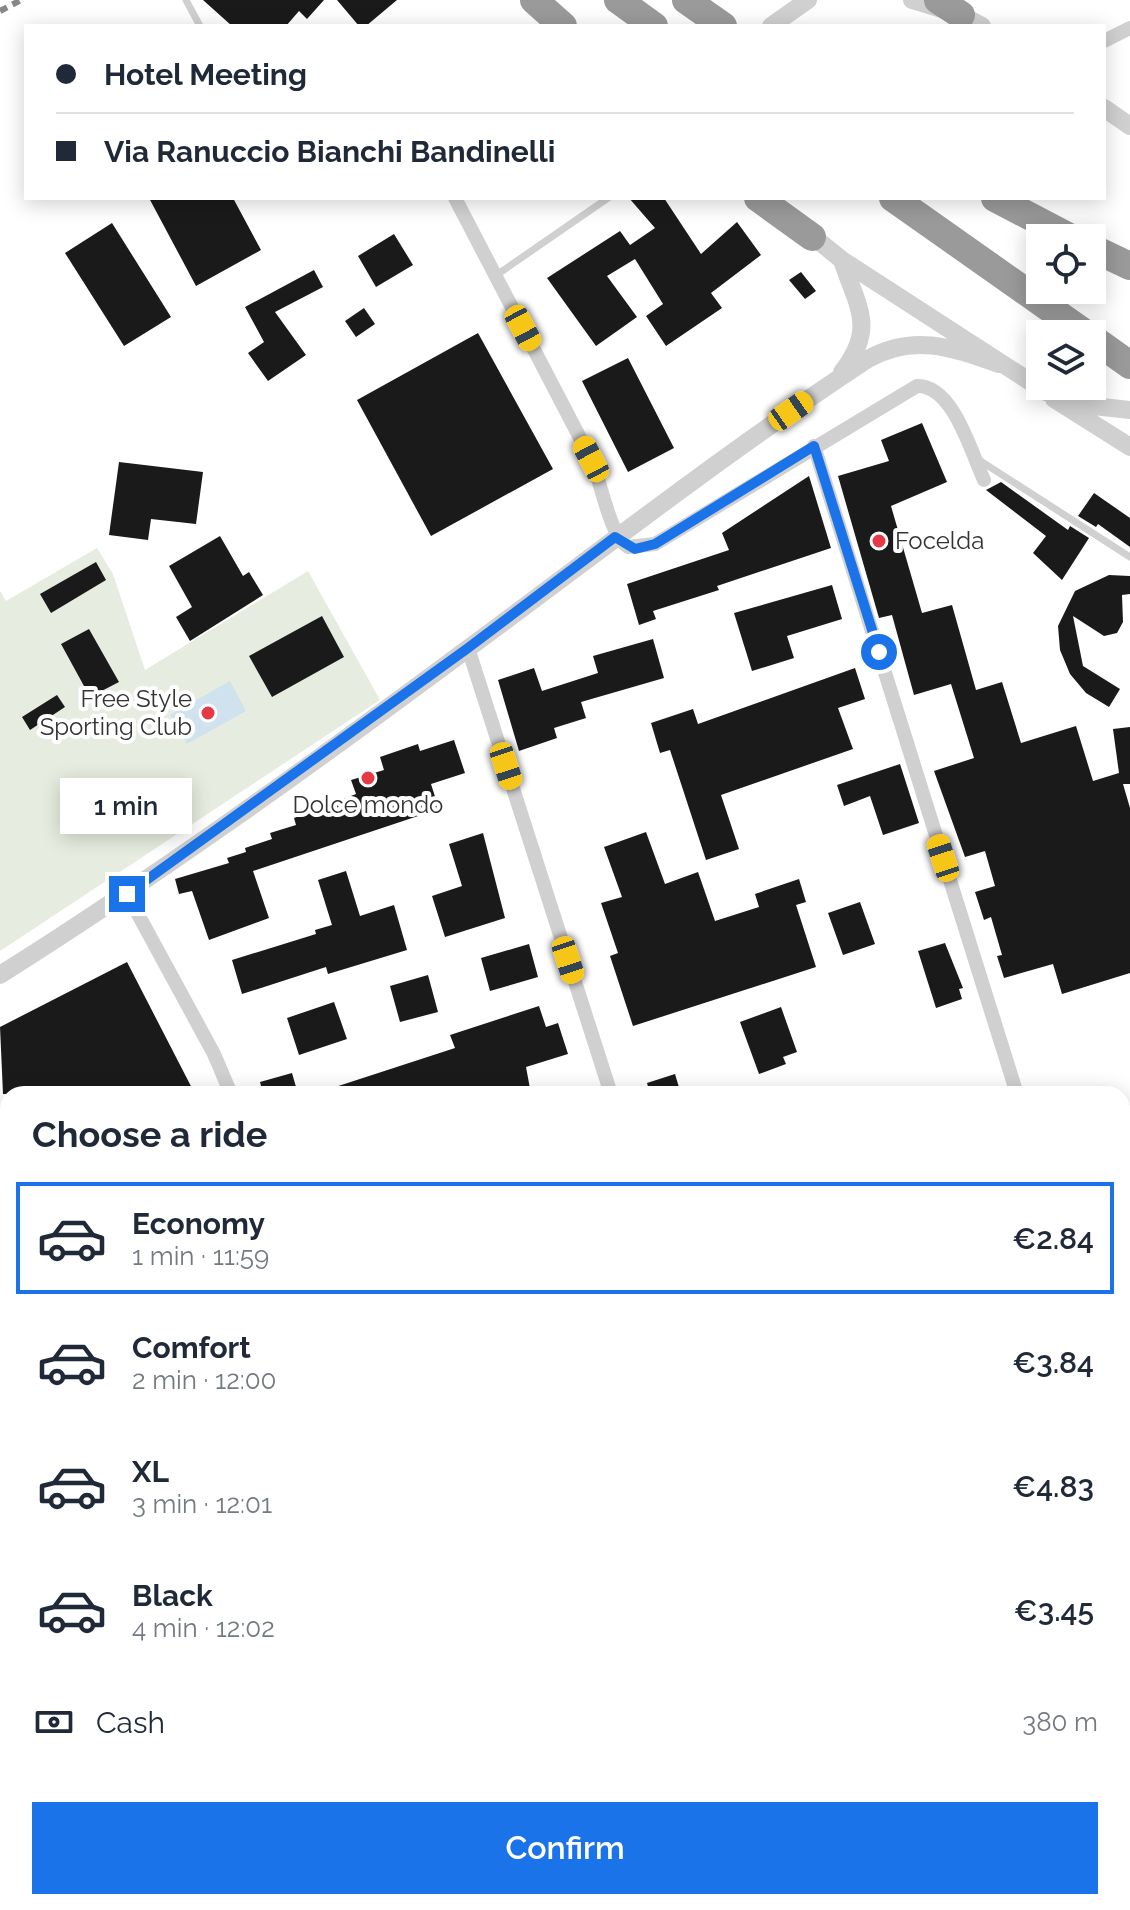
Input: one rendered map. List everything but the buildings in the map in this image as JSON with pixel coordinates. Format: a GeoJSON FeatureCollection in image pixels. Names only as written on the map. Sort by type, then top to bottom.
{"type":"FeatureCollection","features":[{"type":"Feature","properties":{"kind":"highway"},"geometry":{"type":"LineString","coordinates":[[534,0],[561,24]]}},
{"type":"Feature","properties":{"kind":"highway"},"geometry":{"type":"LineString","coordinates":[[618,0],[651,24]]}},
{"type":"Feature","properties":{"kind":"highway"},"geometry":{"type":"LineString","coordinates":[[686,0],[720,24]]}},
{"type":"Feature","properties":{"kind":"highway"},"geometry":{"type":"LineString","coordinates":[[761,200],[812,237]]}},
{"type":"Feature","properties":{"kind":"highway"},"geometry":{"type":"LineString","coordinates":[[896,200],[1066,320]]}},
{"type":"Feature","properties":{"kind":"highway"},"geometry":{"type":"LineString","coordinates":[[999,200],[1044,224]]}},
{"type":"Feature","properties":{"kind":"highway"},"geometry":{"type":"LineString","coordinates":[[1106,255],[1130,266]]}},
{"type":"Feature","properties":{"kind":"highway"},"geometry":{"type":"LineString","coordinates":[[1106,348],[1130,365]]}},
{"type":"Feature","properties":{"kind":"street"},"geometry":{"type":"LineString","coordinates":[[774,24],[808,0]]}},
{"type":"Feature","properties":{"kind":"street"},"geometry":{"type":"LineString","coordinates":[[912,0],[960,14]]}},
{"type":"Feature","properties":{"kind":"street"},"geometry":{"type":"LineString","coordinates":[[1106,40],[1130,28]]}},
{"type":"Feature","properties":{"kind":"street"},"geometry":{"type":"LineString","coordinates":[[1106,109],[1130,126]]}},
{"type":"Feature","properties":{"kind":"street"},"geometry":{"type":"LineString","coordinates":[[456,200],[591,459],[603,487],[615,537],[635,549],[655,544],[904,392],[925,386],[939,391],[948,402],[984,480]]}},
{"type":"Feature","properties":{"kind":"street"},"geometry":{"type":"LineString","coordinates":[[779,200],[812,237],[842,260],[1026,380]]}},
{"type":"Feature","properties":{"kind":"street"},"geometry":{"type":"LineString","coordinates":[[834,381],[855,353],[863,327],[842,260]]}},
{"type":"Feature","properties":{"kind":"street"},"geometry":{"type":"LineString","coordinates":[[0,975],[127,894],[747,442],[881,352],[917,344],[942,345],[999,364]]}},
{"type":"Feature","properties":{"kind":"street"},"geometry":{"type":"LineString","coordinates":[[1058,400],[1130,447]]}},
{"type":"Feature","properties":{"kind":"street"},"geometry":{"type":"LineString","coordinates":[[1073,400],[1130,410]]}},
{"type":"Feature","properties":{"kind":"street"},"geometry":{"type":"LineString","coordinates":[[814,446],[1014,1086]]}},
{"type":"Feature","properties":{"kind":"street"},"geometry":{"type":"LineString","coordinates":[[468,648],[608,1086]]}},
{"type":"Feature","properties":{"kind":"street"},"geometry":{"type":"LineString","coordinates":[[127,894],[211,1046],[228,1086]]}},
{"type":"Feature","properties":{"kind":"lane"},"geometry":{"type":"LineString","coordinates":[[186,0],[199,24]]}},
{"type":"Feature","properties":{"kind":"lane"},"geometry":{"type":"LineString","coordinates":[[495,276],[605,200]]}},
{"type":"Feature","properties":{"kind":"lane"},"geometry":{"type":"LineString","coordinates":[[973,457],[1025,486],[1130,557]]}},
{"type":"Feature","properties":{"kind":"shaded area"},"geometry":{"type":"Polygon","coordinates":[[[97,548],[113,574],[145,670],[308,571],[380,700],[0,951],[0,591],[6,601],[97,548]]]}},
{"type":"Feature","properties":{"kind":"water","name":"Free Style Sporting Club"},"geometry":{"type":"Polygon","coordinates":[[[230,681],[246,711],[187,744],[170,715],[230,681]]]}},
{"type":"Feature","properties":{"kind":"railway"},"geometry":{"type":"LineString","coordinates":[[0,11],[21,0]]}},
{"type":"Feature","properties":{"kind":"place","name":"Focelda"},"geometry":{"type":"Point","coordinates":[879,541]}},
{"type":"Feature","properties":{"kind":"place","name":"Free Style Sporting Club"},"geometry":{"type":"Point","coordinates":[208,713]}},
{"type":"Feature","properties":{"kind":"place","name":"Dolce mondo"},"geometry":{"type":"Point","coordinates":[368,778]}},
{"type":"Feature","properties":{"kind":"route"},"geometry":{"type":"LineString","coordinates":[[127,894],[468,648],[615,537],[628,547],[649,547],[814,446],[879,652]]}}]}
